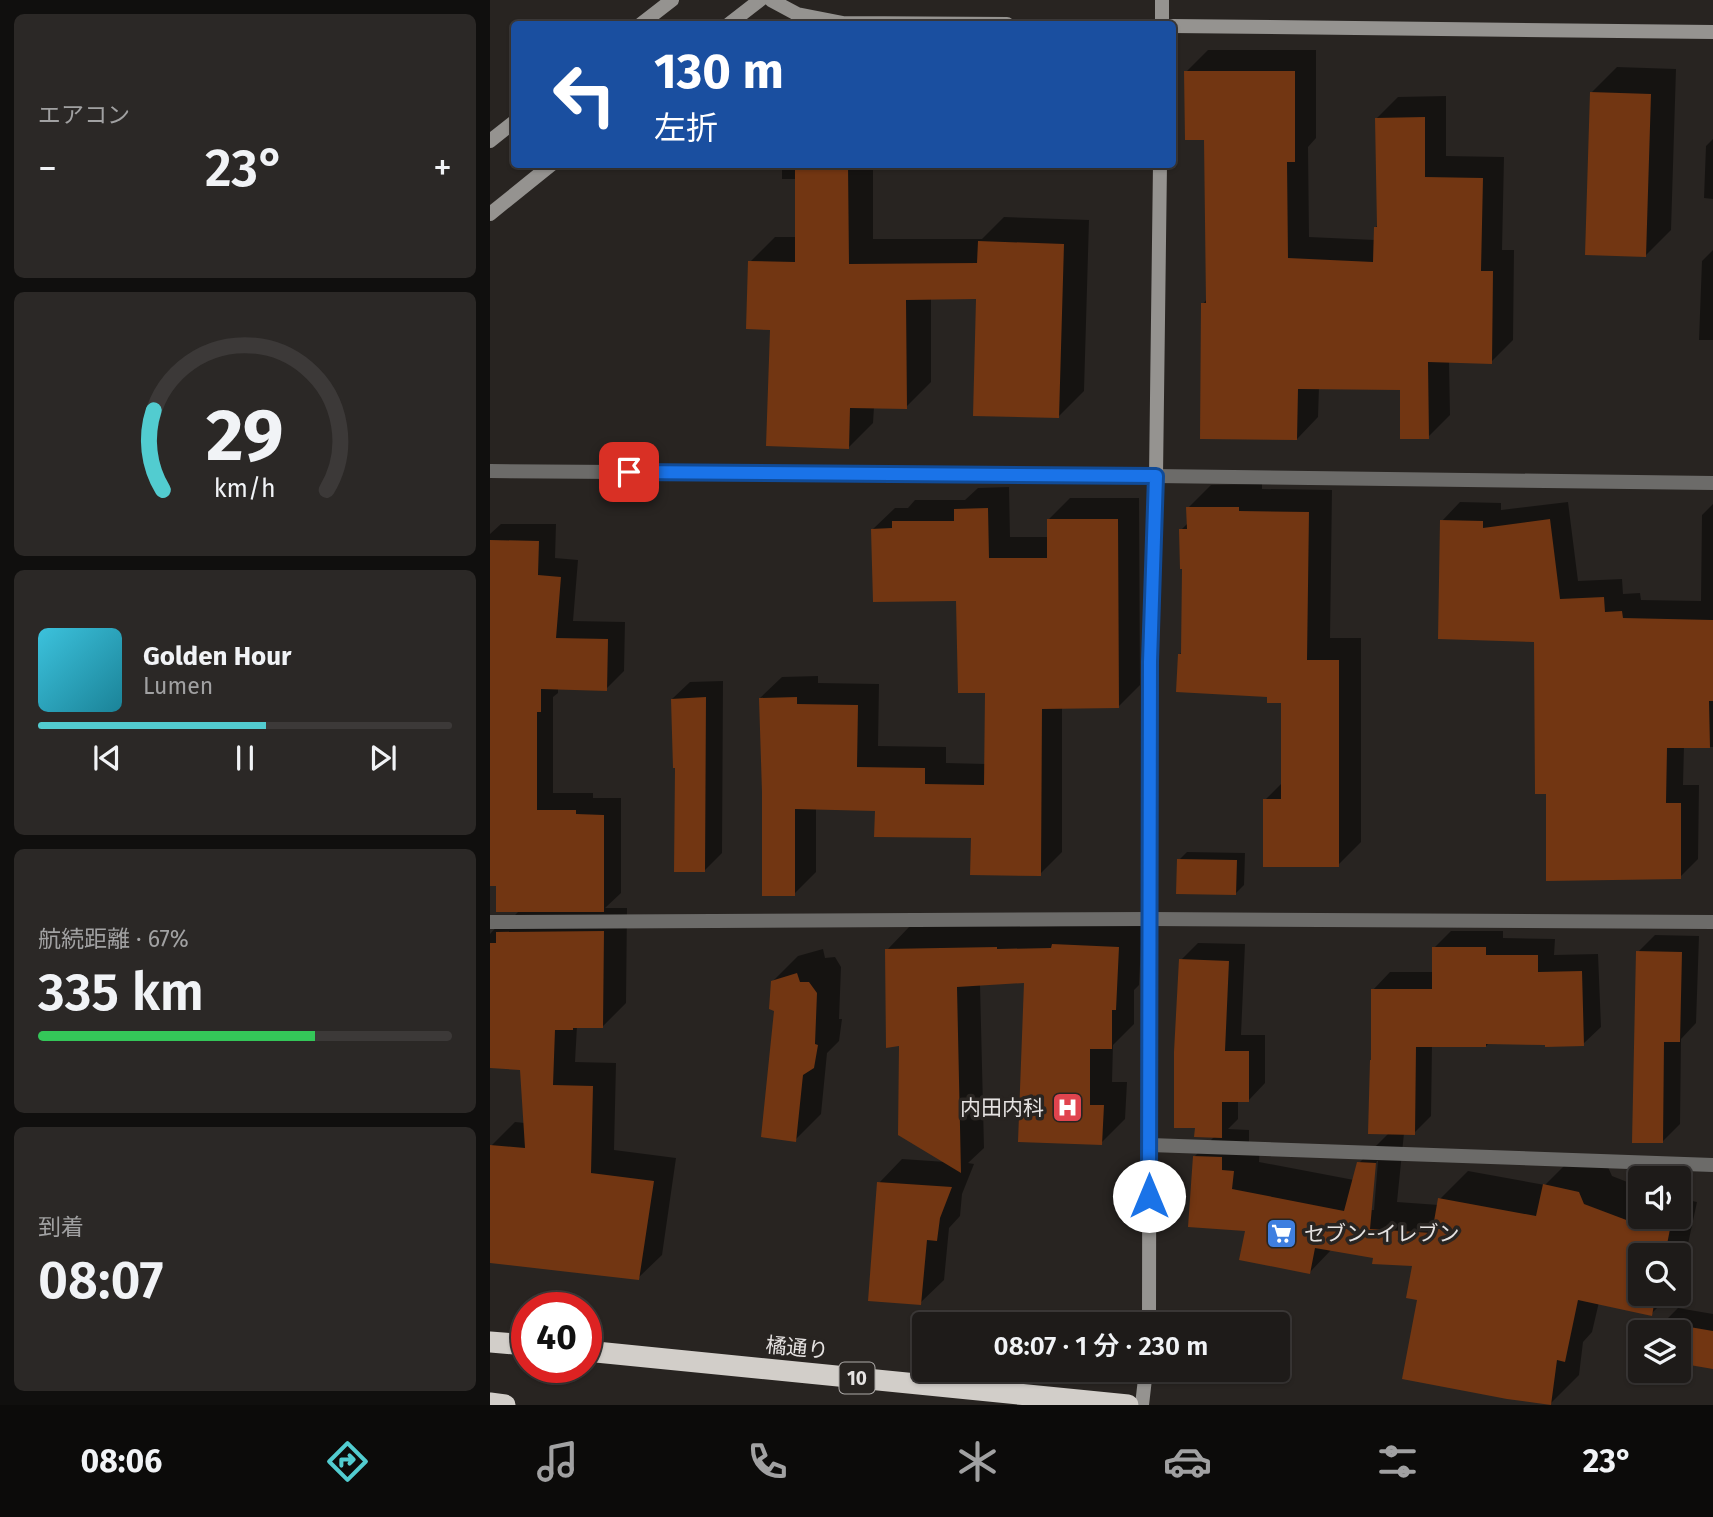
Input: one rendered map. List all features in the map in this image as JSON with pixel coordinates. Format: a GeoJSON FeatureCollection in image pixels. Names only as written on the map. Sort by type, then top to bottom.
{"type":"FeatureCollection","features":[{"type":"Feature","properties":{"kind":"highway"},"geometry":{"type":"LineString","coordinates":[[490,1342],[511,1344]]}},
{"type":"Feature","properties":{"kind":"highway","name":"橘通り"},"geometry":{"type":"LineString","coordinates":[[602,1353],[1128,1405]]}},
{"type":"Feature","properties":{"kind":"highway"},"geometry":{"type":"LineString","coordinates":[[490,1403],[505,1405]]}},
{"type":"Feature","properties":{"kind":"street"},"geometry":{"type":"LineString","coordinates":[[645,21],[673,0]]}},
{"type":"Feature","properties":{"kind":"street"},"geometry":{"type":"LineString","coordinates":[[733,21],[760,0]]}},
{"type":"Feature","properties":{"kind":"street"},"geometry":{"type":"LineString","coordinates":[[771,0],[797,14],[833,21]]}},
{"type":"Feature","properties":{"kind":"street"},"geometry":{"type":"LineString","coordinates":[[1162,0],[1162,21]]}},
{"type":"Feature","properties":{"kind":"street"},"geometry":{"type":"LineString","coordinates":[[1176,26],[1713,32]]}},
{"type":"Feature","properties":{"kind":"street"},"geometry":{"type":"LineString","coordinates":[[490,142],[511,124]]}},
{"type":"Feature","properties":{"kind":"street"},"geometry":{"type":"LineString","coordinates":[[490,214],[547,168]]}},
{"type":"Feature","properties":{"kind":"street"},"geometry":{"type":"LineString","coordinates":[[1149,1312],[1150,662],[1156,476],[1160,168]]}},
{"type":"Feature","properties":{"kind":"street"},"geometry":{"type":"LineString","coordinates":[[490,471],[1713,483]]}},
{"type":"Feature","properties":{"kind":"street"},"geometry":{"type":"LineString","coordinates":[[490,922],[1150,919],[1713,922]]}},
{"type":"Feature","properties":{"kind":"street"},"geometry":{"type":"LineString","coordinates":[[1150,1145],[1713,1165]]}},
{"type":"Feature","properties":{"kind":"street"},"geometry":{"type":"LineString","coordinates":[[1142,1405],[1145,1382]]}},
{"type":"Feature","properties":{"kind":"building"},"geometry":{"type":"Polygon","coordinates":[[[1184,71],[1295,71],[1295,162],[1287,162],[1288,258],[1373,262],[1374,227],[1377,227],[1375,118],[1425,117],[1425,177],[1483,178],[1481,271],[1493,271],[1492,364],[1428,362],[1429,439],[1400,439],[1400,390],[1298,389],[1297,440],[1200,439],[1201,303],[1206,303],[1204,140],[1185,140],[1184,71]]]}},
{"type":"Feature","properties":{"kind":"building"},"geometry":{"type":"Polygon","coordinates":[[[1590,92],[1651,94],[1646,257],[1585,255],[1590,92]]]}},
{"type":"Feature","properties":{"kind":"building"},"geometry":{"type":"Polygon","coordinates":[[[795,168],[848,168],[849,264],[977,263],[978,241],[1064,244],[1059,418],[973,416],[976,299],[906,300],[907,409],[850,408],[849,449],[766,446],[770,330],[746,329],[748,261],[795,262],[795,168]]]}},
{"type":"Feature","properties":{"kind":"building"},"geometry":{"type":"Polygon","coordinates":[[[1186,507],[1239,507],[1239,511],[1309,512],[1307,660],[1339,660],[1339,867],[1263,867],[1263,799],[1281,799],[1281,703],[1267,703],[1267,697],[1176,692],[1178,654],[1181,654],[1182,569],[1179,529],[1187,529],[1186,507]]]}},
{"type":"Feature","properties":{"kind":"building"},"geometry":{"type":"Polygon","coordinates":[[[988,508],[989,558],[1047,558],[1047,519],[1118,519],[1119,708],[1042,709],[1041,876],[970,875],[971,838],[874,837],[875,811],[795,809],[795,896],[762,896],[759,698],[797,697],[797,704],[858,705],[857,767],[925,768],[925,784],[984,785],[985,693],[958,693],[956,601],[873,602],[871,529],[892,528],[892,521],[954,521],[954,509],[988,508]]]}},
{"type":"Feature","properties":{"kind":"building"},"geometry":{"type":"Polygon","coordinates":[[[1550,519],[1560,599],[1604,597],[1605,612],[1622,611],[1623,618],[1713,620],[1713,701],[1709,701],[1710,748],[1667,748],[1666,803],[1681,803],[1681,879],[1546,881],[1546,794],[1535,794],[1534,642],[1438,639],[1440,520],[1483,521],[1483,528],[1550,519]]]}},
{"type":"Feature","properties":{"kind":"building"},"geometry":{"type":"Polygon","coordinates":[[[490,540],[539,541],[538,575],[561,577],[556,638],[608,639],[607,691],[541,689],[541,712],[537,712],[537,810],[576,810],[576,814],[604,815],[604,912],[496,912],[496,886],[490,886],[490,540]]]}},
{"type":"Feature","properties":{"kind":"building"},"geometry":{"type":"Polygon","coordinates":[[[706,697],[705,872],[674,872],[675,768],[671,699],[706,697]]]}},
{"type":"Feature","properties":{"kind":"building"},"geometry":{"type":"Polygon","coordinates":[[[1177,859],[1237,860],[1236,895],[1176,894],[1177,859]]]}},
{"type":"Feature","properties":{"kind":"building"},"geometry":{"type":"Polygon","coordinates":[[[604,931],[603,1028],[555,1030],[553,1085],[593,1086],[591,1173],[654,1181],[639,1280],[490,1263],[490,1145],[525,1148],[520,1070],[490,1068],[490,943],[496,943],[496,932],[604,931]]]}},
{"type":"Feature","properties":{"kind":"building"},"geometry":{"type":"Polygon","coordinates":[[[1052,944],[1119,947],[1116,1010],[1112,1010],[1112,1049],[1090,1049],[1090,1105],[1104,1105],[1102,1145],[1018,1142],[1024,983],[957,987],[961,1173],[898,1135],[899,1046],[886,1048],[885,949],[1051,948],[1052,944]]]}},
{"type":"Feature","properties":{"kind":"building"},"geometry":{"type":"Polygon","coordinates":[[[1432,947],[1486,947],[1486,955],[1538,955],[1538,972],[1582,971],[1584,1046],[1486,1044],[1486,1047],[1416,1047],[1415,1135],[1368,1134],[1371,989],[1432,989],[1432,947]]]}},
{"type":"Feature","properties":{"kind":"building"},"geometry":{"type":"Polygon","coordinates":[[[1636,951],[1682,952],[1680,1042],[1664,1042],[1663,1143],[1632,1143],[1636,951]]]}},
{"type":"Feature","properties":{"kind":"building"},"geometry":{"type":"Polygon","coordinates":[[[1179,959],[1229,961],[1225,1051],[1249,1051],[1249,1102],[1222,1102],[1222,1138],[1194,1137],[1195,1128],[1174,1128],[1174,1052],[1179,959]]]}},
{"type":"Feature","properties":{"kind":"building"},"geometry":{"type":"Polygon","coordinates":[[[797,973],[800,982],[809,982],[817,993],[815,1044],[818,1045],[814,1068],[803,1075],[796,1142],[761,1137],[774,1011],[769,1009],[771,981],[797,973]]]}},
{"type":"Feature","properties":{"kind":"building"},"geometry":{"type":"Polygon","coordinates":[[[1193,1156],[1222,1157],[1222,1170],[1234,1171],[1232,1189],[1344,1211],[1357,1162],[1376,1163],[1370,1229],[1432,1233],[1438,1198],[1536,1216],[1543,1184],[1579,1192],[1584,1204],[1628,1221],[1628,1229],[1670,1229],[1667,1243],[1628,1243],[1628,1306],[1654,1306],[1652,1316],[1578,1300],[1565,1362],[1557,1360],[1551,1405],[1402,1379],[1417,1300],[1406,1298],[1412,1266],[1372,1264],[1373,1258],[1315,1248],[1310,1274],[1239,1260],[1245,1231],[1188,1227],[1193,1156]]]}},
{"type":"Feature","properties":{"kind":"building"},"geometry":{"type":"Polygon","coordinates":[[[877,1182],[952,1187],[940,1218],[937,1241],[927,1240],[921,1305],[868,1301],[877,1182]]]}},
{"type":"Feature","properties":{"kind":"building"},"geometry":{"type":"Polygon","coordinates":[[[1691,1327],[1713,1331],[1713,1369],[1691,1365],[1691,1327]]]}},
{"type":"Feature","properties":{"kind":"place","name":"内田内科"},"geometry":{"type":"Point","coordinates":[1067,1108]}},
{"type":"Feature","properties":{"kind":"place","name":"セブン-イレブン"},"geometry":{"type":"Point","coordinates":[1281,1234]}},
{"type":"Feature","properties":{"kind":"route"},"geometry":{"type":"LineString","coordinates":[[629,472],[1156,476],[1150,662],[1149,1196]]}}]}
